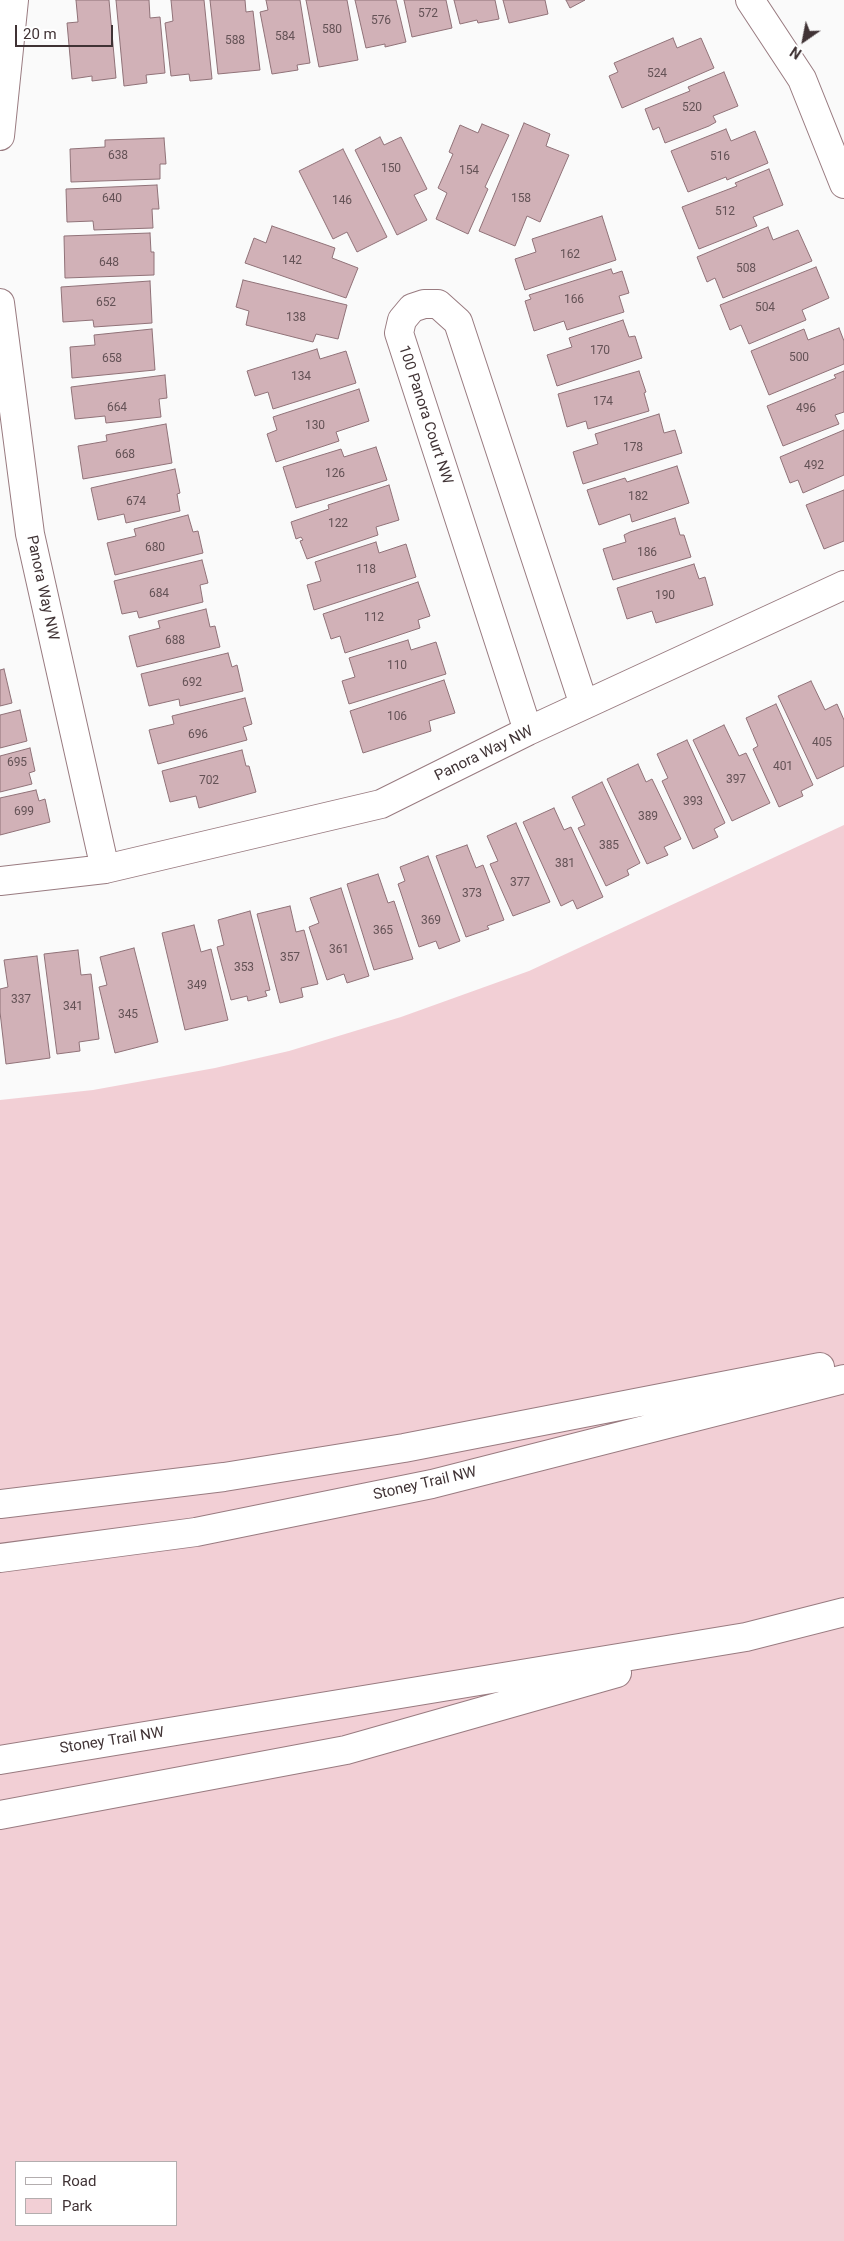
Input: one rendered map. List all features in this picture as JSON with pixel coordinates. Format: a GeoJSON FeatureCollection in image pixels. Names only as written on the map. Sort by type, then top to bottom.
{"type":"FeatureCollection","features":[{"type":"Feature","properties":{"kind":"main road"},"geometry":{"type":"LineString","coordinates":[[0,136],[14,0]]}},
{"type":"Feature","properties":{"kind":"main road"},"geometry":{"type":"LineString","coordinates":[[750,0],[802,79],[844,184]]}},
{"type":"Feature","properties":{"kind":"main road","name":"Panora Way NW"},"geometry":{"type":"LineString","coordinates":[[0,303],[30,534],[105,869]]}},
{"type":"Feature","properties":{"kind":"main road","name":"100 Panora Court NW"},"geometry":{"type":"LineString","coordinates":[[528,731],[399,333],[402,320],[412,308],[424,304],[438,304],[458,322],[584,705]]}},
{"type":"Feature","properties":{"kind":"main road","name":"Panora Way NW"},"geometry":{"type":"LineString","coordinates":[[0,881],[105,869],[381,804],[528,731],[844,585]]}},
{"type":"Feature","properties":{"kind":"main road"},"geometry":{"type":"LineString","coordinates":[[0,1504],[224,1477],[394,1450],[844,1363]]}},
{"type":"Feature","properties":{"kind":"main road","name":"Stoney Trail NW"},"geometry":{"type":"LineString","coordinates":[[0,1558],[196,1532],[432,1484],[844,1379]]}},
{"type":"Feature","properties":{"kind":"main road","name":"Stoney Trail NW"},"geometry":{"type":"LineString","coordinates":[[0,1760],[746,1637],[844,1612]]}},
{"type":"Feature","properties":{"kind":"main road"},"geometry":{"type":"LineString","coordinates":[[0,1815],[346,1750],[746,1637]]}},
{"type":"Feature","properties":{"kind":"green space"},"geometry":{"type":"Polygon","coordinates":[[[844,825],[844,2241],[0,2241],[0,1100],[93,1090],[215,1068],[289,1051],[401,1017],[529,971],[844,825]]]}},
{"type":"Feature","properties":{"kind":"building"},"geometry":{"type":"Polygon","coordinates":[[[76,0],[109,0],[116,78],[92,81],[92,76],[72,79],[67,23],[78,22],[76,0]]]}},
{"type":"Feature","properties":{"kind":"building"},"geometry":{"type":"Polygon","coordinates":[[[116,0],[149,0],[150,18],[160,17],[165,73],[146,75],[147,83],[124,86],[116,0]]]}},
{"type":"Feature","properties":{"kind":"building"},"geometry":{"type":"Polygon","coordinates":[[[171,0],[204,0],[212,79],[190,81],[189,74],[171,76],[165,23],[173,21],[171,0]]]}},
{"type":"Feature","properties":{"kind":"building"},"geometry":{"type":"Polygon","coordinates":[[[210,0],[245,0],[246,12],[253,11],[260,70],[218,74],[210,0]]]}},
{"type":"Feature","properties":{"kind":"building"},"geometry":{"type":"Polygon","coordinates":[[[266,0],[300,0],[310,63],[297,65],[298,70],[272,74],[260,12],[268,10],[266,0]]]}},
{"type":"Feature","properties":{"kind":"building"},"geometry":{"type":"Polygon","coordinates":[[[306,0],[347,0],[358,60],[319,67],[306,0]]]}},
{"type":"Feature","properties":{"kind":"building"},"geometry":{"type":"Polygon","coordinates":[[[355,0],[396,0],[406,42],[385,47],[385,44],[366,48],[355,0]]]}},
{"type":"Feature","properties":{"kind":"building"},"geometry":{"type":"Polygon","coordinates":[[[404,0],[446,0],[452,28],[412,37],[404,0]]]}},
{"type":"Feature","properties":{"kind":"building"},"geometry":{"type":"Polygon","coordinates":[[[454,0],[495,0],[499,19],[478,23],[477,20],[460,24],[454,0]]]}},
{"type":"Feature","properties":{"kind":"building"},"geometry":{"type":"Polygon","coordinates":[[[503,0],[545,0],[548,14],[509,23],[503,0]]]}},
{"type":"Feature","properties":{"kind":"building"},"geometry":{"type":"Polygon","coordinates":[[[566,0],[585,0],[570,8],[566,0]]]}},
{"type":"Feature","properties":{"kind":"building"},"geometry":{"type":"Polygon","coordinates":[[[673,38],[677,48],[701,38],[714,68],[622,108],[609,76],[618,72],[614,63],[673,38]]]}},
{"type":"Feature","properties":{"kind":"building"},"geometry":{"type":"Polygon","coordinates":[[[724,72],[738,106],[713,116],[716,122],[709,126],[665,143],[659,127],[653,130],[645,109],[690,91],[688,87],[724,72]]]}},
{"type":"Feature","properties":{"kind":"building"},"geometry":{"type":"Polygon","coordinates":[[[524,123],[550,134],[546,146],[569,155],[540,222],[527,216],[515,246],[479,231],[524,123]]]}},
{"type":"Feature","properties":{"kind":"building"},"geometry":{"type":"Polygon","coordinates":[[[482,124],[509,135],[485,187],[488,189],[468,234],[436,219],[447,193],[438,188],[453,154],[449,152],[460,125],[478,133],[482,124]]]}},
{"type":"Feature","properties":{"kind":"building"},"geometry":{"type":"Polygon","coordinates":[[[726,129],[731,141],[755,131],[768,163],[727,180],[726,177],[688,192],[671,151],[726,129]]]}},
{"type":"Feature","properties":{"kind":"building"},"geometry":{"type":"Polygon","coordinates":[[[380,137],[384,145],[401,137],[427,189],[414,195],[427,220],[397,235],[355,150],[380,137]]]}},
{"type":"Feature","properties":{"kind":"building"},"geometry":{"type":"Polygon","coordinates":[[[164,138],[166,164],[160,164],[160,179],[71,182],[70,149],[105,147],[105,140],[164,138]]]}},
{"type":"Feature","properties":{"kind":"building"},"geometry":{"type":"Polygon","coordinates":[[[343,149],[387,237],[357,252],[347,232],[333,239],[299,171],[343,149]]]}},
{"type":"Feature","properties":{"kind":"building"},"geometry":{"type":"Polygon","coordinates":[[[769,169],[783,205],[753,217],[757,226],[699,249],[682,207],[737,186],[735,183],[769,169]]]}},
{"type":"Feature","properties":{"kind":"building"},"geometry":{"type":"Polygon","coordinates":[[[157,185],[159,209],[152,209],[153,228],[94,230],[93,221],[67,222],[66,189],[157,185]]]}},
{"type":"Feature","properties":{"kind":"building"},"geometry":{"type":"Polygon","coordinates":[[[602,216],[616,260],[525,290],[515,259],[536,252],[532,239],[602,216]]]}},
{"type":"Feature","properties":{"kind":"building"},"geometry":{"type":"Polygon","coordinates":[[[272,226],[335,248],[332,258],[358,268],[346,298],[245,263],[254,238],[266,243],[272,226]]]}},
{"type":"Feature","properties":{"kind":"building"},"geometry":{"type":"Polygon","coordinates":[[[768,227],[773,240],[798,230],[812,261],[723,298],[715,278],[707,282],[697,257],[768,227]]]}},
{"type":"Feature","properties":{"kind":"building"},"geometry":{"type":"Polygon","coordinates":[[[150,233],[151,252],[154,252],[154,275],[65,278],[64,236],[150,233]]]}},
{"type":"Feature","properties":{"kind":"building"},"geometry":{"type":"Polygon","coordinates":[[[816,267],[829,298],[802,310],[806,320],[749,344],[741,325],[730,330],[720,305],[816,267]]]}},
{"type":"Feature","properties":{"kind":"building"},"geometry":{"type":"Polygon","coordinates":[[[611,269],[613,274],[622,271],[629,293],[619,296],[624,312],[567,330],[564,321],[534,331],[525,301],[531,299],[529,295],[611,269]]]}},
{"type":"Feature","properties":{"kind":"building"},"geometry":{"type":"Polygon","coordinates":[[[243,280],[347,305],[338,339],[316,334],[313,342],[246,325],[249,311],[236,307],[243,280]]]}},
{"type":"Feature","properties":{"kind":"building"},"geometry":{"type":"Polygon","coordinates":[[[150,281],[152,323],[94,327],[93,320],[63,322],[61,287],[150,281]]]}},
{"type":"Feature","properties":{"kind":"building"},"geometry":{"type":"Polygon","coordinates":[[[623,320],[629,337],[635,336],[642,358],[557,386],[547,355],[572,347],[569,338],[623,320]]]}},
{"type":"Feature","properties":{"kind":"building"},"geometry":{"type":"Polygon","coordinates":[[[839,328],[844,341],[844,364],[769,395],[751,351],[804,329],[808,340],[839,328]]]}},
{"type":"Feature","properties":{"kind":"building"},"geometry":{"type":"Polygon","coordinates":[[[152,329],[155,370],[72,378],[70,347],[95,345],[94,335],[152,329]]]}},
{"type":"Feature","properties":{"kind":"building"},"geometry":{"type":"Polygon","coordinates":[[[317,349],[320,359],[346,351],[356,383],[273,409],[268,392],[255,396],[247,371],[317,349]]]}},
{"type":"Feature","properties":{"kind":"building"},"geometry":{"type":"Polygon","coordinates":[[[639,371],[646,392],[644,393],[649,411],[588,429],[586,421],[567,427],[558,394],[639,371]]]}},
{"type":"Feature","properties":{"kind":"building"},"geometry":{"type":"Polygon","coordinates":[[[844,371],[844,412],[835,415],[839,424],[783,446],[767,406],[836,378],[834,375],[844,371]]]}},
{"type":"Feature","properties":{"kind":"building"},"geometry":{"type":"Polygon","coordinates":[[[165,375],[167,398],[159,399],[161,417],[106,423],[105,416],[75,419],[71,387],[165,375]]]}},
{"type":"Feature","properties":{"kind":"building"},"geometry":{"type":"Polygon","coordinates":[[[359,389],[369,421],[336,432],[339,441],[276,462],[267,434],[277,430],[273,417],[359,389]]]}},
{"type":"Feature","properties":{"kind":"building"},"geometry":{"type":"Polygon","coordinates":[[[659,414],[664,433],[675,430],[682,453],[583,484],[573,452],[598,444],[595,434],[659,414]]]}},
{"type":"Feature","properties":{"kind":"building"},"geometry":{"type":"Polygon","coordinates":[[[166,424],[172,463],[83,479],[78,446],[107,441],[106,435],[166,424]]]}},
{"type":"Feature","properties":{"kind":"building"},"geometry":{"type":"Polygon","coordinates":[[[844,430],[844,475],[803,493],[798,480],[790,483],[780,457],[844,430]]]}},
{"type":"Feature","properties":{"kind":"building"},"geometry":{"type":"Polygon","coordinates":[[[376,447],[387,480],[296,508],[283,467],[341,449],[344,457],[376,447]]]}},
{"type":"Feature","properties":{"kind":"building"},"geometry":{"type":"Polygon","coordinates":[[[677,466],[689,503],[632,522],[630,514],[599,525],[587,490],[625,478],[627,482],[677,466]]]}},
{"type":"Feature","properties":{"kind":"building"},"geometry":{"type":"Polygon","coordinates":[[[175,469],[180,493],[177,494],[180,511],[126,523],[124,514],[98,520],[91,488],[175,469]]]}},
{"type":"Feature","properties":{"kind":"building"},"geometry":{"type":"Polygon","coordinates":[[[389,485],[399,520],[376,527],[378,535],[307,559],[300,541],[303,540],[301,537],[296,539],[291,522],[329,509],[328,505],[389,485]]]}},
{"type":"Feature","properties":{"kind":"building"},"geometry":{"type":"Polygon","coordinates":[[[844,490],[844,541],[824,549],[806,505],[844,490]]]}},
{"type":"Feature","properties":{"kind":"building"},"geometry":{"type":"Polygon","coordinates":[[[188,515],[193,532],[198,531],[203,553],[115,575],[107,543],[136,536],[134,529],[188,515]]]}},
{"type":"Feature","properties":{"kind":"building"},"geometry":{"type":"Polygon","coordinates":[[[675,518],[680,535],[684,535],[691,557],[613,580],[603,549],[626,542],[624,535],[630,532],[675,518]]]}},
{"type":"Feature","properties":{"kind":"building"},"geometry":{"type":"Polygon","coordinates":[[[376,542],[379,553],[406,544],[416,577],[314,610],[307,585],[321,581],[315,562],[376,542]]]}},
{"type":"Feature","properties":{"kind":"building"},"geometry":{"type":"Polygon","coordinates":[[[202,560],[208,583],[200,585],[203,602],[139,618],[137,611],[122,614],[114,581],[202,560]]]}},
{"type":"Feature","properties":{"kind":"building"},"geometry":{"type":"Polygon","coordinates":[[[694,564],[699,579],[705,577],[713,605],[656,623],[652,611],[627,619],[617,588],[694,564]]]}},
{"type":"Feature","properties":{"kind":"building"},"geometry":{"type":"Polygon","coordinates":[[[418,582],[430,616],[418,620],[420,628],[345,653],[340,636],[331,639],[323,614],[418,582]]]}},
{"type":"Feature","properties":{"kind":"building"},"geometry":{"type":"Polygon","coordinates":[[[206,609],[210,627],[215,626],[220,647],[137,667],[129,636],[160,628],[158,621],[206,609]]]}},
{"type":"Feature","properties":{"kind":"building"},"geometry":{"type":"Polygon","coordinates":[[[408,640],[411,650],[436,642],[446,674],[349,704],[342,681],[355,677],[349,658],[408,640]]]}},
{"type":"Feature","properties":{"kind":"building"},"geometry":{"type":"Polygon","coordinates":[[[228,653],[232,667],[237,665],[243,691],[180,706],[179,699],[149,706],[141,674],[228,653]]]}},
{"type":"Feature","properties":{"kind":"building"},"geometry":{"type":"Polygon","coordinates":[[[4,669],[12,703],[0,706],[0,670],[4,669]]]}},
{"type":"Feature","properties":{"kind":"building"},"geometry":{"type":"Polygon","coordinates":[[[444,680],[455,713],[429,721],[431,731],[363,753],[350,711],[444,680]]]}},
{"type":"Feature","properties":{"kind":"building"},"geometry":{"type":"Polygon","coordinates":[[[811,681],[825,710],[837,704],[844,720],[844,766],[817,779],[778,696],[811,681]]]}},
{"type":"Feature","properties":{"kind":"building"},"geometry":{"type":"Polygon","coordinates":[[[245,698],[252,724],[243,727],[247,740],[158,764],[149,730],[174,724],[172,716],[245,698]]]}},
{"type":"Feature","properties":{"kind":"building"},"geometry":{"type":"Polygon","coordinates":[[[776,704],[813,785],[801,791],[803,796],[779,807],[753,749],[758,746],[746,718],[776,704]]]}},
{"type":"Feature","properties":{"kind":"building"},"geometry":{"type":"Polygon","coordinates":[[[20,710],[27,741],[0,748],[0,715],[20,710]]]}},
{"type":"Feature","properties":{"kind":"building"},"geometry":{"type":"Polygon","coordinates":[[[724,725],[739,756],[746,753],[770,803],[732,821],[693,740],[724,725]]]}},
{"type":"Feature","properties":{"kind":"building"},"geometry":{"type":"Polygon","coordinates":[[[687,740],[725,823],[714,829],[718,837],[693,849],[662,781],[668,778],[657,754],[687,740]]]}},
{"type":"Feature","properties":{"kind":"building"},"geometry":{"type":"Polygon","coordinates":[[[30,748],[35,771],[29,773],[32,784],[0,792],[0,756],[30,748]]]}},
{"type":"Feature","properties":{"kind":"building"},"geometry":{"type":"Polygon","coordinates":[[[242,750],[246,766],[249,766],[256,792],[199,808],[196,796],[170,802],[162,771],[242,750]]]}},
{"type":"Feature","properties":{"kind":"building"},"geometry":{"type":"Polygon","coordinates":[[[638,764],[646,782],[652,779],[681,839],[664,847],[668,855],[647,864],[607,779],[638,764]]]}},
{"type":"Feature","properties":{"kind":"building"},"geometry":{"type":"Polygon","coordinates":[[[602,782],[640,863],[627,870],[629,875],[606,886],[578,828],[585,825],[572,797],[602,782]]]}},
{"type":"Feature","properties":{"kind":"building"},"geometry":{"type":"Polygon","coordinates":[[[36,790],[39,801],[45,799],[50,822],[0,835],[0,798],[36,790]]]}},
{"type":"Feature","properties":{"kind":"building"},"geometry":{"type":"Polygon","coordinates":[[[554,808],[564,830],[571,827],[603,897],[577,909],[573,900],[561,906],[523,822],[554,808]]]}},
{"type":"Feature","properties":{"kind":"building"},"geometry":{"type":"Polygon","coordinates":[[[516,823],[550,902],[513,916],[490,864],[498,861],[487,836],[516,823]]]}},
{"type":"Feature","properties":{"kind":"building"},"geometry":{"type":"Polygon","coordinates":[[[467,845],[476,868],[483,865],[504,920],[487,926],[489,929],[466,937],[436,856],[467,845]]]}},
{"type":"Feature","properties":{"kind":"building"},"geometry":{"type":"Polygon","coordinates":[[[428,856],[460,941],[439,949],[436,941],[419,947],[398,884],[405,881],[400,867],[428,856]]]}},
{"type":"Feature","properties":{"kind":"building"},"geometry":{"type":"Polygon","coordinates":[[[378,874],[388,903],[394,901],[413,959],[374,970],[347,884],[378,874]]]}},
{"type":"Feature","properties":{"kind":"building"},"geometry":{"type":"Polygon","coordinates":[[[341,888],[369,976],[347,983],[344,974],[327,980],[309,927],[319,923],[310,898],[341,888]]]}},
{"type":"Feature","properties":{"kind":"building"},"geometry":{"type":"Polygon","coordinates":[[[290,906],[296,932],[304,930],[318,984],[301,988],[303,997],[280,1003],[257,914],[290,906]]]}},
{"type":"Feature","properties":{"kind":"building"},"geometry":{"type":"Polygon","coordinates":[[[250,911],[270,990],[265,991],[267,996],[248,1001],[247,996],[231,1000],[217,947],[224,945],[218,920],[250,911]]]}},
{"type":"Feature","properties":{"kind":"building"},"geometry":{"type":"Polygon","coordinates":[[[194,925],[201,952],[211,949],[228,1020],[185,1030],[162,933],[194,925]]]}},
{"type":"Feature","properties":{"kind":"building"},"geometry":{"type":"Polygon","coordinates":[[[134,948],[158,1042],[115,1053],[99,987],[107,985],[100,957],[134,948]]]}},
{"type":"Feature","properties":{"kind":"building"},"geometry":{"type":"Polygon","coordinates":[[[78,950],[81,975],[91,974],[99,1039],[79,1042],[80,1051],[57,1054],[44,954],[78,950]]]}},
{"type":"Feature","properties":{"kind":"building"},"geometry":{"type":"Polygon","coordinates":[[[37,956],[50,1058],[6,1064],[0,1012],[0,989],[8,987],[4,960],[37,956]]]}}]}
